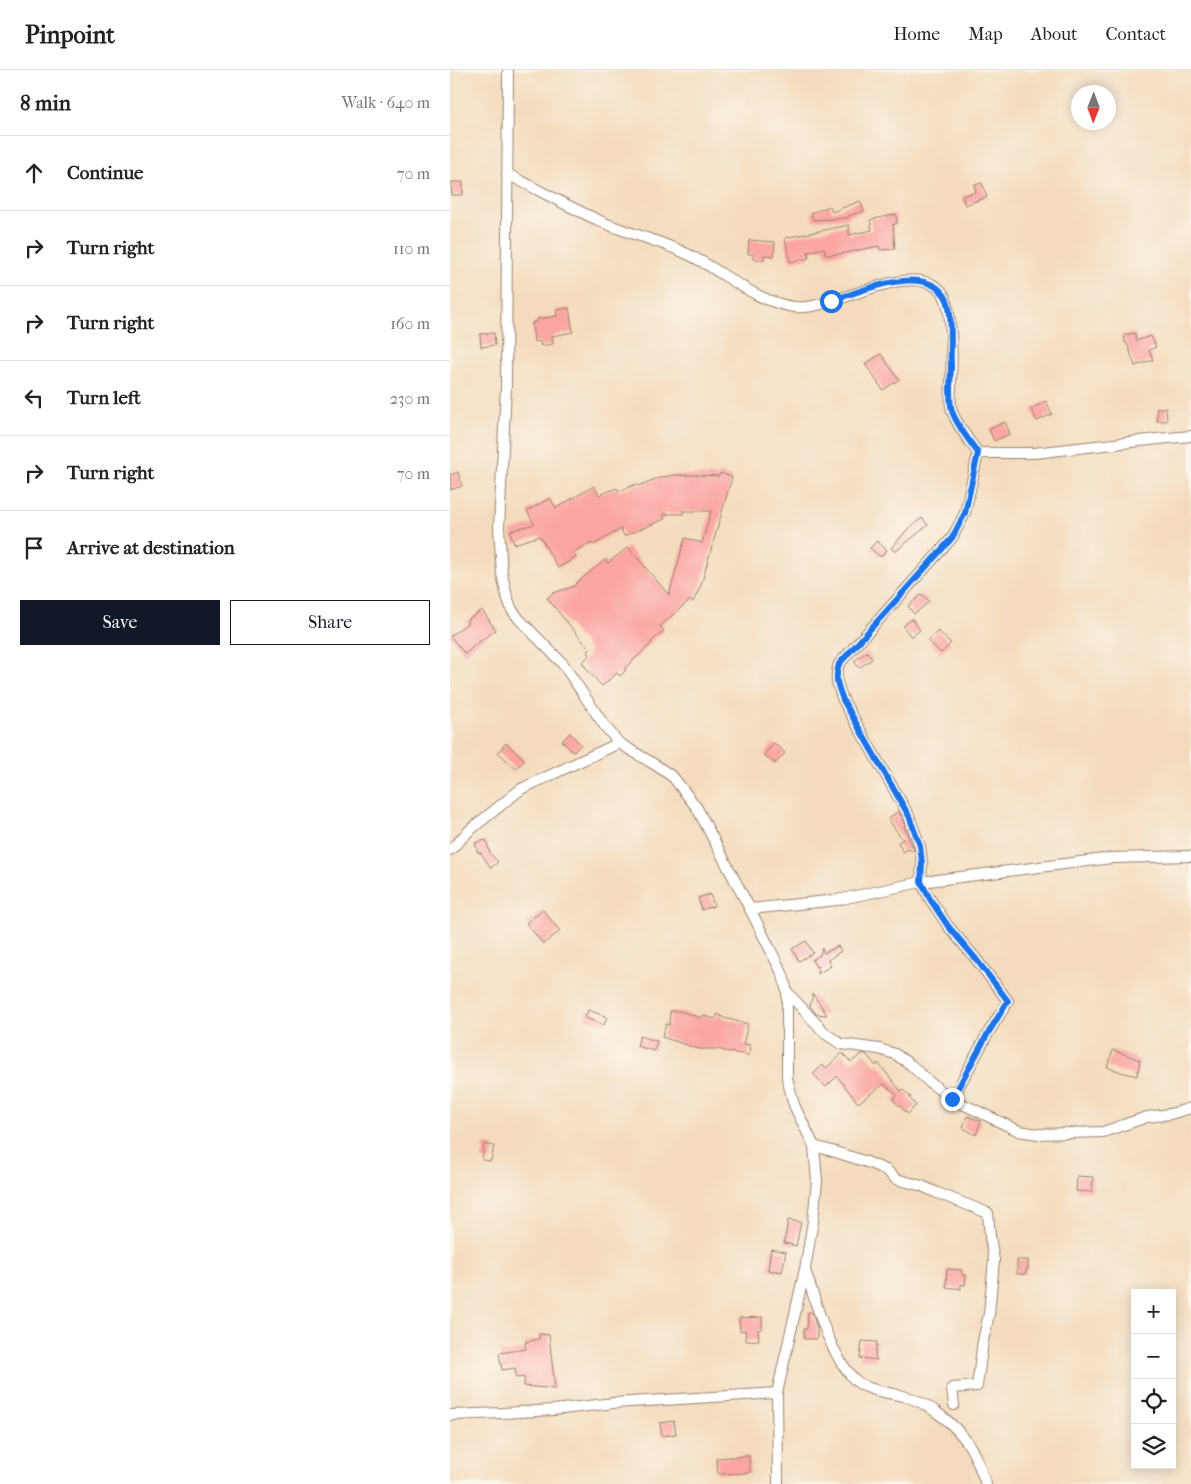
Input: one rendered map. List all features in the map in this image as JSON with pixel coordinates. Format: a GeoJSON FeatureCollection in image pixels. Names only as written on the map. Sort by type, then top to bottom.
{"type":"FeatureCollection","features":[{"type":"Feature","properties":{"kind":"street"},"geometry":{"type":"LineString","coordinates":[[508,70],[506,387],[499,528],[500,551],[507,597],[512,610],[520,620],[564,664],[604,725],[619,744],[673,777],[697,808],[783,975],[787,992],[787,1078],[794,1105],[814,1146],[817,1181],[805,1269],[777,1393],[778,1484]]}},
{"type":"Feature","properties":{"kind":"street"},"geometry":{"type":"LineString","coordinates":[[507,174],[597,220],[629,234],[654,240],[683,252],[765,299],[781,304],[795,307],[810,306],[894,282],[914,281],[928,283],[941,292],[947,301],[950,313],[950,400],[952,411],[957,422],[978,453],[965,513],[952,538],[839,664],[836,674],[843,700],[909,816],[920,846],[922,863],[921,882],[948,926],[1008,1001],[952,1099]]}},
{"type":"Feature","properties":{"kind":"street"},"geometry":{"type":"LineString","coordinates":[[978,453],[1034,453],[1158,438],[1191,436]]}},
{"type":"Feature","properties":{"kind":"street"},"geometry":{"type":"LineString","coordinates":[[450,850],[470,830],[521,789],[619,744]]}},
{"type":"Feature","properties":{"kind":"street"},"geometry":{"type":"LineString","coordinates":[[750,909],[837,900],[921,882],[1112,858],[1191,856]]}},
{"type":"Feature","properties":{"kind":"street"},"geometry":{"type":"LineString","coordinates":[[787,992],[826,1034],[841,1044],[879,1049],[895,1054],[952,1099],[1019,1131],[1038,1134],[1103,1132],[1147,1117],[1170,1114],[1191,1108]]}},
{"type":"Feature","properties":{"kind":"street"},"geometry":{"type":"LineString","coordinates":[[814,1146],[867,1162],[886,1170],[896,1179],[922,1186],[988,1213],[994,1260],[989,1314],[983,1341],[979,1378],[977,1386],[952,1388],[954,1405]]}},
{"type":"Feature","properties":{"kind":"street"},"geometry":{"type":"LineString","coordinates":[[805,1269],[830,1340],[842,1363],[854,1380],[867,1387],[908,1397],[933,1409],[957,1430],[970,1446],[986,1484]]}},
{"type":"Feature","properties":{"kind":"street"},"geometry":{"type":"LineString","coordinates":[[450,1415],[553,1410],[614,1403],[777,1393]]}},
{"type":"Feature","properties":{"kind":"building"},"geometry":{"type":"Polygon","coordinates":[[[451,182],[463,182],[463,195],[452,195],[451,182]]]}},
{"type":"Feature","properties":{"kind":"building"},"geometry":{"type":"Polygon","coordinates":[[[982,183],[987,197],[965,205],[962,196],[976,192],[974,185],[982,183]]]}},
{"type":"Feature","properties":{"kind":"building"},"geometry":{"type":"Polygon","coordinates":[[[860,201],[864,211],[848,216],[848,218],[813,220],[811,213],[830,206],[832,212],[860,201]]]}},
{"type":"Feature","properties":{"kind":"building"},"geometry":{"type":"Polygon","coordinates":[[[896,214],[897,224],[893,224],[895,249],[880,250],[879,246],[826,255],[824,248],[808,252],[809,258],[790,262],[785,238],[849,225],[849,235],[872,230],[870,220],[896,214]]]}},
{"type":"Feature","properties":{"kind":"building"},"geometry":{"type":"Polygon","coordinates":[[[749,240],[775,242],[774,256],[764,255],[764,260],[753,259],[753,254],[748,254],[749,240]]]}},
{"type":"Feature","properties":{"kind":"building"},"geometry":{"type":"Polygon","coordinates":[[[569,308],[573,332],[552,336],[553,344],[541,346],[540,341],[534,342],[532,323],[537,322],[537,319],[557,316],[556,310],[569,308]]]}},
{"type":"Feature","properties":{"kind":"building"},"geometry":{"type":"Polygon","coordinates":[[[494,333],[495,345],[481,347],[480,334],[494,333]]]}},
{"type":"Feature","properties":{"kind":"building"},"geometry":{"type":"Polygon","coordinates":[[[1135,333],[1136,341],[1151,336],[1156,347],[1149,350],[1153,360],[1135,366],[1127,343],[1125,343],[1124,335],[1135,333]]]}},
{"type":"Feature","properties":{"kind":"building"},"geometry":{"type":"Polygon","coordinates":[[[881,354],[899,380],[883,390],[865,364],[881,354]]]}},
{"type":"Feature","properties":{"kind":"building"},"geometry":{"type":"Polygon","coordinates":[[[1046,401],[1052,414],[1037,421],[1031,409],[1046,401]]]}},
{"type":"Feature","properties":{"kind":"building"},"geometry":{"type":"Polygon","coordinates":[[[1157,408],[1166,408],[1167,421],[1157,421],[1157,408]]]}},
{"type":"Feature","properties":{"kind":"building"},"geometry":{"type":"Polygon","coordinates":[[[1005,422],[1010,434],[994,441],[989,429],[1005,422]]]}},
{"type":"Feature","properties":{"kind":"building"},"geometry":{"type":"Polygon","coordinates":[[[458,472],[462,486],[450,490],[450,475],[458,472]]]}},
{"type":"Feature","properties":{"kind":"building"},"geometry":{"type":"Polygon","coordinates":[[[720,473],[732,477],[701,585],[693,602],[690,600],[660,626],[664,631],[625,668],[626,670],[620,676],[617,673],[602,686],[582,662],[590,655],[587,652],[590,650],[547,598],[553,593],[575,586],[575,584],[605,560],[608,563],[628,547],[669,595],[685,538],[702,543],[711,511],[683,511],[683,514],[663,514],[665,519],[624,536],[621,529],[593,545],[592,543],[573,552],[576,557],[558,568],[540,536],[514,544],[510,531],[534,524],[527,511],[550,498],[556,508],[594,486],[599,495],[617,488],[619,491],[637,484],[638,486],[655,479],[673,475],[719,476],[720,473]]]}},
{"type":"Feature","properties":{"kind":"building"},"geometry":{"type":"Polygon","coordinates":[[[922,518],[928,525],[895,552],[891,548],[908,529],[922,518]]]}},
{"type":"Feature","properties":{"kind":"building"},"geometry":{"type":"Polygon","coordinates":[[[877,541],[887,550],[881,557],[870,548],[877,541]]]}},
{"type":"Feature","properties":{"kind":"building"},"geometry":{"type":"Polygon","coordinates":[[[922,594],[929,602],[914,614],[908,606],[922,594]]]}},
{"type":"Feature","properties":{"kind":"building"},"geometry":{"type":"Polygon","coordinates":[[[482,610],[496,630],[465,654],[450,636],[468,623],[466,621],[482,610]]]}},
{"type":"Feature","properties":{"kind":"building"},"geometry":{"type":"Polygon","coordinates":[[[912,619],[920,630],[911,637],[903,626],[912,619]]]}},
{"type":"Feature","properties":{"kind":"building"},"geometry":{"type":"Polygon","coordinates":[[[938,631],[951,643],[941,653],[928,640],[938,631]]]}},
{"type":"Feature","properties":{"kind":"building"},"geometry":{"type":"Polygon","coordinates":[[[867,652],[872,659],[859,668],[854,661],[867,652]]]}},
{"type":"Feature","properties":{"kind":"building"},"geometry":{"type":"Polygon","coordinates":[[[570,733],[581,745],[573,752],[562,741],[570,733]]]}},
{"type":"Feature","properties":{"kind":"building"},"geometry":{"type":"Polygon","coordinates":[[[506,743],[525,760],[516,769],[498,752],[506,743]]]}},
{"type":"Feature","properties":{"kind":"building"},"geometry":{"type":"Polygon","coordinates":[[[774,743],[785,753],[775,764],[764,755],[774,743]]]}},
{"type":"Feature","properties":{"kind":"building"},"geometry":{"type":"Polygon","coordinates":[[[898,811],[903,819],[914,850],[911,851],[909,849],[903,852],[898,842],[903,840],[888,819],[898,811]]]}},
{"type":"Feature","properties":{"kind":"building"},"geometry":{"type":"Polygon","coordinates":[[[486,840],[490,853],[498,862],[491,868],[480,852],[478,853],[475,843],[486,840]]]}},
{"type":"Feature","properties":{"kind":"building"},"geometry":{"type":"Polygon","coordinates":[[[710,894],[714,906],[702,910],[698,898],[710,894]]]}},
{"type":"Feature","properties":{"kind":"building"},"geometry":{"type":"Polygon","coordinates":[[[543,910],[560,931],[543,944],[526,923],[543,910]]]}},
{"type":"Feature","properties":{"kind":"building"},"geometry":{"type":"Polygon","coordinates":[[[806,941],[813,953],[799,961],[792,949],[806,941]]]}},
{"type":"Feature","properties":{"kind":"building"},"geometry":{"type":"Polygon","coordinates":[[[838,946],[841,951],[828,960],[831,966],[817,974],[818,966],[816,967],[812,960],[820,955],[822,948],[824,953],[838,946]]]}},
{"type":"Feature","properties":{"kind":"building"},"geometry":{"type":"Polygon","coordinates":[[[813,994],[827,1015],[816,1014],[810,1006],[813,994]]]}},
{"type":"Feature","properties":{"kind":"building"},"geometry":{"type":"Polygon","coordinates":[[[588,1010],[607,1017],[604,1025],[585,1018],[588,1010]]]}},
{"type":"Feature","properties":{"kind":"building"},"geometry":{"type":"Polygon","coordinates":[[[670,1011],[680,1011],[701,1018],[702,1015],[715,1019],[718,1014],[724,1018],[748,1024],[743,1044],[750,1045],[749,1055],[718,1049],[699,1049],[662,1037],[666,1024],[669,1025],[670,1011]]]}},
{"type":"Feature","properties":{"kind":"building"},"geometry":{"type":"Polygon","coordinates":[[[640,1036],[657,1041],[654,1051],[637,1046],[640,1036]]]}},
{"type":"Feature","properties":{"kind":"building"},"geometry":{"type":"Polygon","coordinates":[[[1113,1050],[1140,1060],[1137,1076],[1107,1067],[1113,1050]]]}},
{"type":"Feature","properties":{"kind":"building"},"geometry":{"type":"Polygon","coordinates":[[[842,1053],[851,1062],[862,1054],[866,1054],[876,1066],[878,1063],[901,1091],[903,1090],[911,1097],[909,1098],[916,1105],[908,1114],[893,1100],[897,1095],[884,1084],[858,1103],[837,1076],[826,1087],[813,1074],[823,1065],[826,1068],[842,1053]]]}},
{"type":"Feature","properties":{"kind":"building"},"geometry":{"type":"Polygon","coordinates":[[[967,1116],[981,1121],[976,1135],[963,1128],[967,1116]]]}},
{"type":"Feature","properties":{"kind":"building"},"geometry":{"type":"Polygon","coordinates":[[[484,1144],[494,1146],[491,1161],[482,1160],[484,1144]]]}},
{"type":"Feature","properties":{"kind":"building"},"geometry":{"type":"Polygon","coordinates":[[[1077,1176],[1093,1177],[1092,1192],[1076,1191],[1077,1176]]]}},
{"type":"Feature","properties":{"kind":"building"},"geometry":{"type":"Polygon","coordinates":[[[788,1220],[801,1222],[796,1246],[784,1243],[788,1220]]]}},
{"type":"Feature","properties":{"kind":"building"},"geometry":{"type":"Polygon","coordinates":[[[771,1249],[786,1252],[782,1272],[768,1270],[771,1249]]]}},
{"type":"Feature","properties":{"kind":"building"},"geometry":{"type":"Polygon","coordinates":[[[1017,1260],[1028,1260],[1026,1274],[1017,1274],[1017,1260]]]}},
{"type":"Feature","properties":{"kind":"building"},"geometry":{"type":"Polygon","coordinates":[[[947,1269],[962,1270],[962,1275],[966,1275],[965,1285],[961,1284],[961,1289],[946,1287],[947,1269]]]}},
{"type":"Feature","properties":{"kind":"building"},"geometry":{"type":"Polygon","coordinates":[[[808,1312],[812,1312],[817,1328],[817,1339],[804,1339],[804,1329],[807,1329],[808,1312]]]}},
{"type":"Feature","properties":{"kind":"building"},"geometry":{"type":"Polygon","coordinates":[[[762,1317],[762,1329],[758,1330],[759,1340],[746,1341],[745,1330],[740,1331],[739,1318],[762,1317]]]}},
{"type":"Feature","properties":{"kind":"building"},"geometry":{"type":"Polygon","coordinates":[[[539,1334],[549,1335],[555,1389],[524,1386],[524,1377],[516,1378],[515,1368],[502,1370],[499,1353],[526,1349],[525,1342],[539,1339],[539,1334]]]}},
{"type":"Feature","properties":{"kind":"building"},"geometry":{"type":"Polygon","coordinates":[[[862,1341],[877,1342],[875,1356],[877,1360],[860,1358],[862,1341]]]}},
{"type":"Feature","properties":{"kind":"building"},"geometry":{"type":"Polygon","coordinates":[[[674,1421],[676,1434],[662,1436],[660,1423],[674,1421]]]}},
{"type":"Feature","properties":{"kind":"building"},"geometry":{"type":"Polygon","coordinates":[[[749,1456],[750,1473],[718,1474],[716,1458],[749,1456]]]}},
{"type":"Feature","properties":{"kind":"route"},"geometry":{"type":"LineString","coordinates":[[831,301],[894,282],[914,281],[928,283],[941,292],[947,301],[950,313],[950,400],[952,411],[957,422],[978,453],[965,513],[952,538],[839,664],[836,674],[843,700],[909,816],[920,846],[922,863],[921,882],[948,926],[1008,1001],[952,1099]]}}]}
